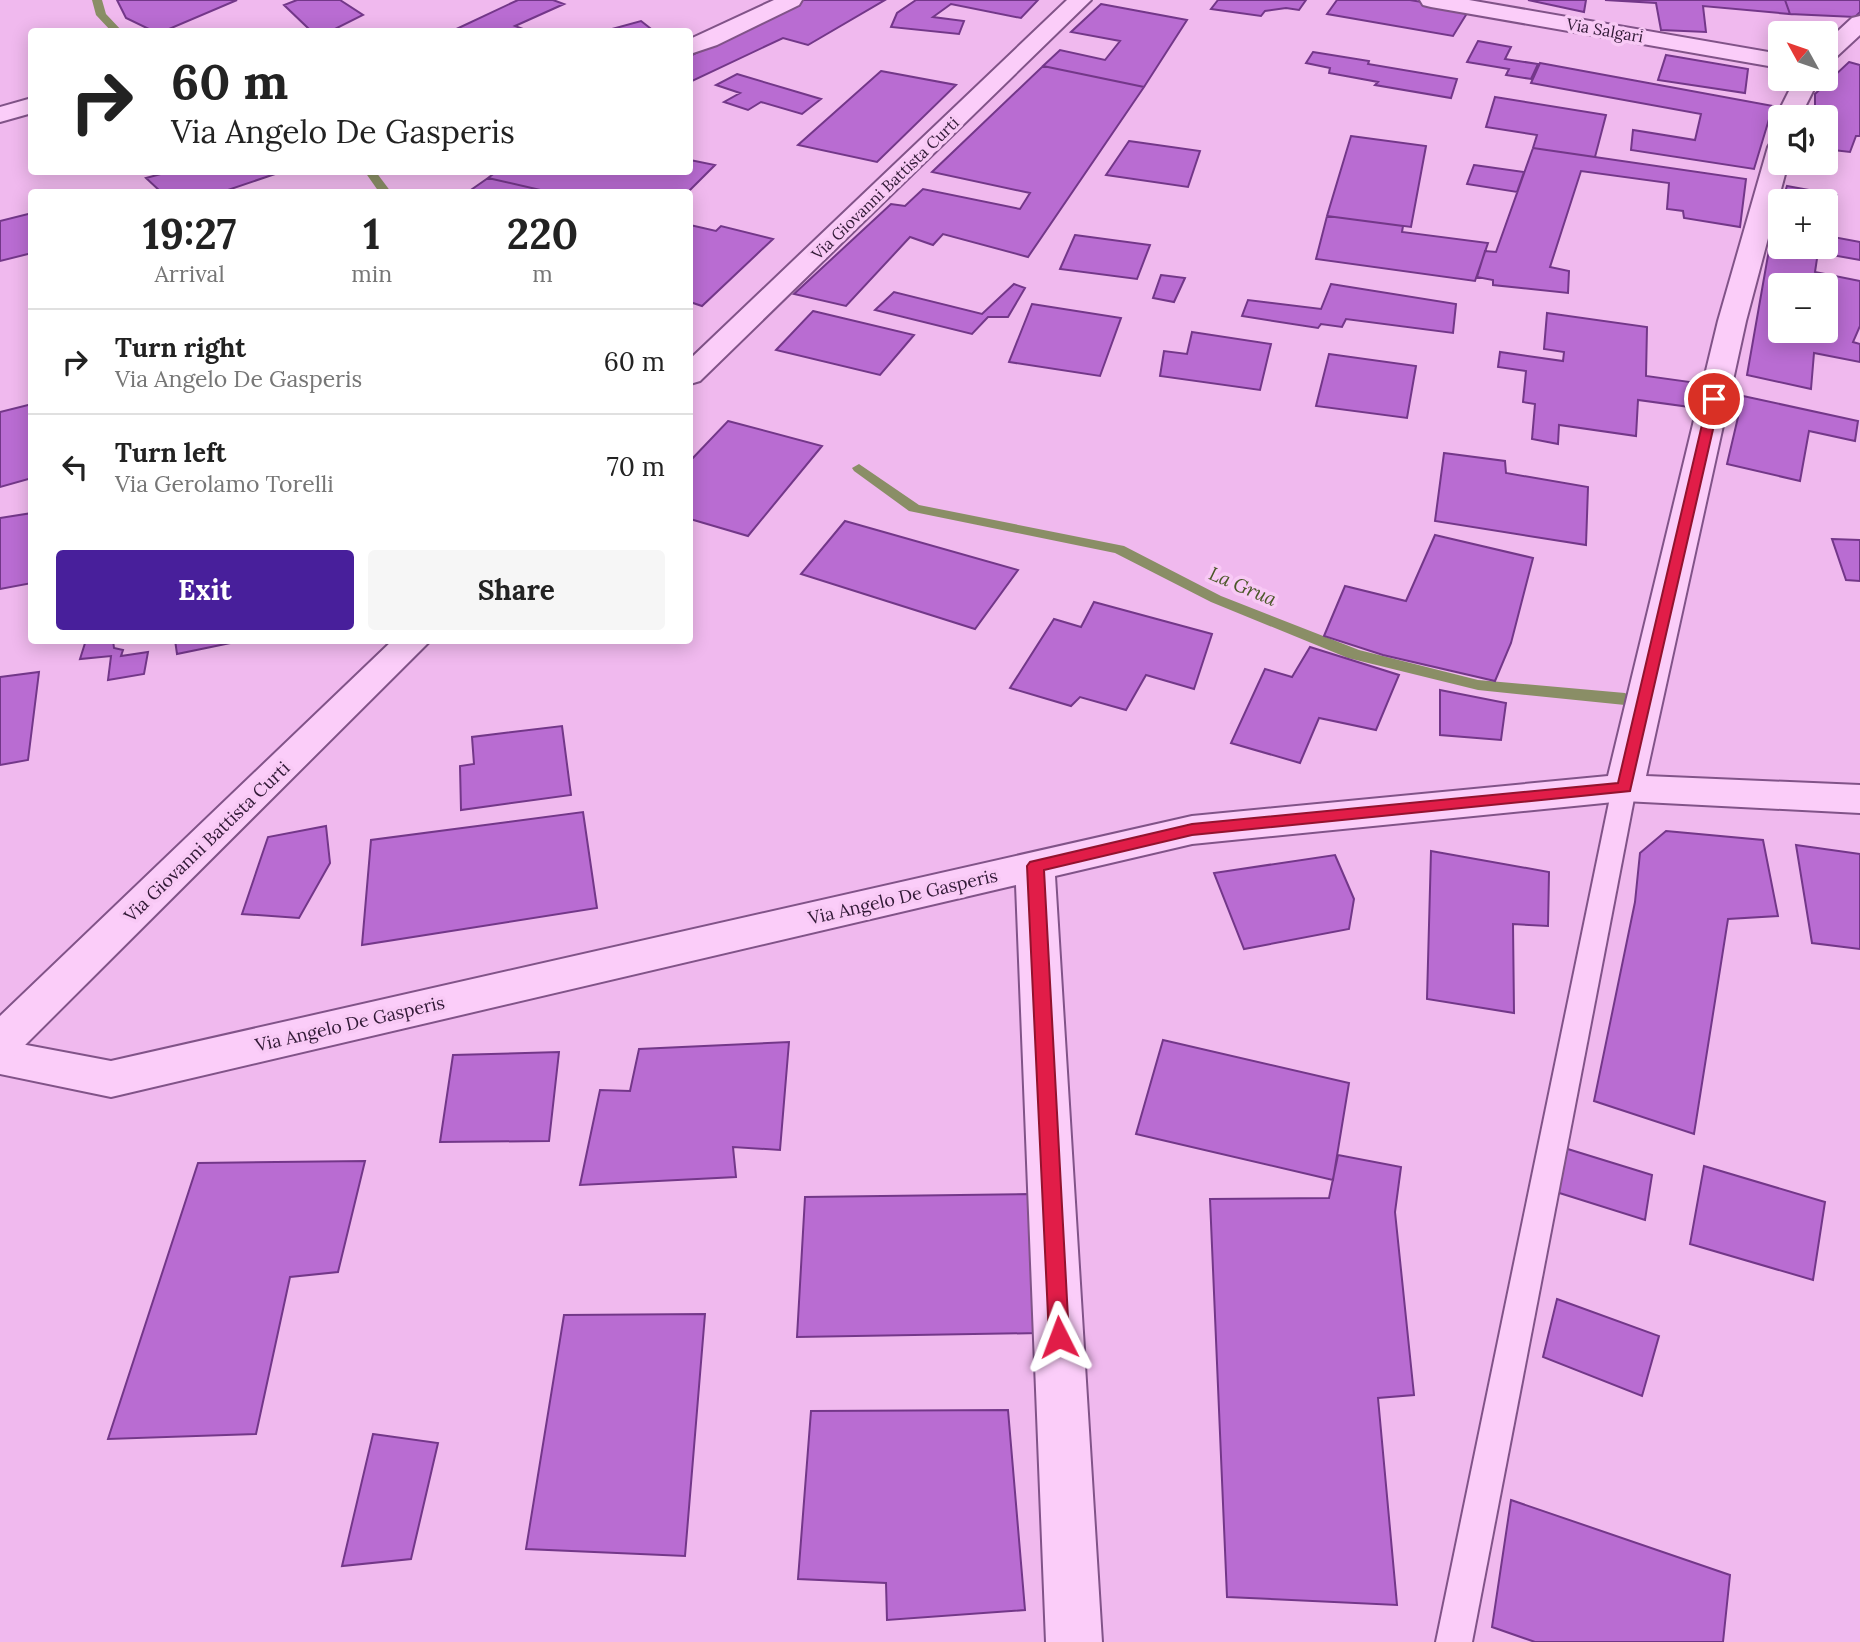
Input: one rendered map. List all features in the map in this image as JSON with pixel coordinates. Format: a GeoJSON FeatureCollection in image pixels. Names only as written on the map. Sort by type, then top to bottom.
{"type":"FeatureCollection","features":[{"type":"Feature","properties":{"kind":"street"},"geometry":{"type":"LineString","coordinates":[[693,46],[791,0]]}},
{"type":"Feature","properties":{"kind":"street","name":"Via Giovanni Battista Curti"},"geometry":{"type":"LineString","coordinates":[[693,372],[1080,0]]}},
{"type":"Feature","properties":{"kind":"street","name":"Via Salgari"},"geometry":{"type":"LineString","coordinates":[[1431,0],[1768,59]]}},
{"type":"Feature","properties":{"kind":"street"},"geometry":{"type":"LineString","coordinates":[[1838,43],[1860,23]]}},
{"type":"Feature","properties":{"kind":"street"},"geometry":{"type":"LineString","coordinates":[[0,115],[28,106]]}},
{"type":"Feature","properties":{"kind":"street"},"geometry":{"type":"LineString","coordinates":[[1625,788],[1732,321],[1772,175]]}},
{"type":"Feature","properties":{"kind":"street","name":"Via Giovanni Battista Curti"},"geometry":{"type":"LineString","coordinates":[[0,1043],[410,644]]}},
{"type":"Feature","properties":{"kind":"street","name":"Via Angelo De Gasperis"},"geometry":{"type":"LineString","coordinates":[[0,1057],[111,1079],[1192,830],[1625,788],[1860,799]]}},
{"type":"Feature","properties":{"kind":"street"},"geometry":{"type":"LineString","coordinates":[[1035,866],[1074,1642]]}},
{"type":"Feature","properties":{"kind":"lane"},"geometry":{"type":"LineString","coordinates":[[1454,1642],[1625,788]]}},
{"type":"Feature","properties":{"kind":"building"},"geometry":{"type":"Polygon","coordinates":[[[117,0],[237,0],[171,28],[147,28],[126,18],[117,0]]]}},
{"type":"Feature","properties":{"kind":"building"},"geometry":{"type":"Polygon","coordinates":[[[297,0],[340,0],[363,15],[337,28],[308,28],[284,5],[297,0]]]}},
{"type":"Feature","properties":{"kind":"building"},"geometry":{"type":"Polygon","coordinates":[[[518,0],[553,0],[564,4],[515,26],[520,28],[458,28],[518,0]]]}},
{"type":"Feature","properties":{"kind":"building"},"geometry":{"type":"Polygon","coordinates":[[[801,0],[885,0],[808,45],[783,38],[693,81],[693,54],[801,0]]]}},
{"type":"Feature","properties":{"kind":"building"},"geometry":{"type":"Polygon","coordinates":[[[916,0],[1038,0],[1021,18],[951,4],[933,17],[964,21],[959,34],[891,27],[897,13],[916,0]]]}},
{"type":"Feature","properties":{"kind":"building"},"geometry":{"type":"Polygon","coordinates":[[[1218,0],[1306,0],[1299,10],[1286,8],[1265,11],[1261,16],[1211,9],[1218,0]]]}},
{"type":"Feature","properties":{"kind":"building"},"geometry":{"type":"Polygon","coordinates":[[[1337,0],[1410,0],[1469,10],[1453,36],[1327,14],[1337,0]]]}},
{"type":"Feature","properties":{"kind":"building"},"geometry":{"type":"Polygon","coordinates":[[[1528,0],[1586,0],[1584,12],[1528,0]]]}},
{"type":"Feature","properties":{"kind":"building"},"geometry":{"type":"Polygon","coordinates":[[[1605,0],[1785,0],[1790,14],[1703,6],[1706,32],[1661,30],[1656,3],[1605,0]]]}},
{"type":"Feature","properties":{"kind":"building"},"geometry":{"type":"Polygon","coordinates":[[[1785,0],[1860,0],[1860,12],[1855,17],[1790,14],[1785,0]]]}},
{"type":"Feature","properties":{"kind":"building"},"geometry":{"type":"Polygon","coordinates":[[[1101,4],[1187,20],[1144,87],[1043,66],[1060,50],[1105,60],[1120,41],[1071,32],[1101,4]]]}},
{"type":"Feature","properties":{"kind":"building"},"geometry":{"type":"Polygon","coordinates":[[[641,21],[650,28],[616,28],[641,21]]]}},
{"type":"Feature","properties":{"kind":"building"},"geometry":{"type":"Polygon","coordinates":[[[1478,41],[1511,47],[1505,59],[1538,64],[1531,79],[1506,75],[1509,69],[1467,62],[1478,41]]]}},
{"type":"Feature","properties":{"kind":"building"},"geometry":{"type":"Polygon","coordinates":[[[1313,52],[1457,79],[1451,98],[1375,85],[1378,82],[1329,73],[1330,68],[1306,63],[1313,52]]]}},
{"type":"Feature","properties":{"kind":"building"},"geometry":{"type":"Polygon","coordinates":[[[1666,55],[1748,69],[1745,93],[1658,80],[1666,55]]]}},
{"type":"Feature","properties":{"kind":"building"},"geometry":{"type":"Polygon","coordinates":[[[1849,62],[1860,65],[1860,136],[1856,136],[1850,152],[1838,151],[1838,105],[1815,105],[1815,94],[1818,91],[1838,91],[1838,72],[1849,62]]]}},
{"type":"Feature","properties":{"kind":"building"},"geometry":{"type":"Polygon","coordinates":[[[1540,63],[1768,105],[1768,123],[1754,169],[1631,150],[1633,130],[1695,140],[1701,114],[1531,83],[1540,63]]]}},
{"type":"Feature","properties":{"kind":"building"},"geometry":{"type":"Polygon","coordinates":[[[1043,66],[1144,87],[1028,257],[943,234],[933,245],[910,237],[846,306],[794,294],[891,204],[905,206],[923,189],[1020,209],[1030,193],[932,172],[1043,66]]]}},
{"type":"Feature","properties":{"kind":"building"},"geometry":{"type":"Polygon","coordinates":[[[881,71],[956,85],[877,162],[798,145],[881,71]]]}},
{"type":"Feature","properties":{"kind":"building"},"geometry":{"type":"Polygon","coordinates":[[[737,74],[821,99],[802,114],[761,102],[748,110],[724,102],[740,93],[716,85],[737,74]]]}},
{"type":"Feature","properties":{"kind":"building"},"geometry":{"type":"Polygon","coordinates":[[[1495,97],[1606,115],[1595,157],[1533,148],[1537,135],[1486,127],[1495,97]]]}},
{"type":"Feature","properties":{"kind":"building"},"geometry":{"type":"Polygon","coordinates":[[[1351,136],[1426,146],[1411,227],[1327,216],[1351,136]]]}},
{"type":"Feature","properties":{"kind":"building"},"geometry":{"type":"Polygon","coordinates":[[[1129,141],[1200,151],[1188,187],[1106,175],[1129,141]]]}},
{"type":"Feature","properties":{"kind":"building"},"geometry":{"type":"Polygon","coordinates":[[[1533,148],[1746,179],[1740,227],[1684,218],[1683,211],[1667,209],[1669,183],[1581,171],[1550,267],[1569,271],[1568,293],[1493,285],[1493,280],[1477,277],[1485,251],[1496,252],[1533,148]]]}},
{"type":"Feature","properties":{"kind":"building"},"geometry":{"type":"Polygon","coordinates":[[[693,161],[715,165],[691,189],[536,189],[488,178],[492,175],[693,175],[693,161]]]}},
{"type":"Feature","properties":{"kind":"building"},"geometry":{"type":"Polygon","coordinates":[[[1474,165],[1524,172],[1517,192],[1467,184],[1474,165]]]}},
{"type":"Feature","properties":{"kind":"building"},"geometry":{"type":"Polygon","coordinates":[[[157,175],[272,175],[231,189],[158,189],[146,178],[157,175]]]}},
{"type":"Feature","properties":{"kind":"building"},"geometry":{"type":"Polygon","coordinates":[[[488,178],[536,189],[472,189],[488,178]]]}},
{"type":"Feature","properties":{"kind":"building"},"geometry":{"type":"Polygon","coordinates":[[[28,214],[28,254],[0,261],[0,221],[28,214]]]}},
{"type":"Feature","properties":{"kind":"building"},"geometry":{"type":"Polygon","coordinates":[[[1327,216],[1403,226],[1402,232],[1488,243],[1475,281],[1316,259],[1327,216]]]}},
{"type":"Feature","properties":{"kind":"building"},"geometry":{"type":"Polygon","coordinates":[[[693,226],[716,231],[721,226],[773,239],[702,306],[693,303],[693,226]]]}},
{"type":"Feature","properties":{"kind":"building"},"geometry":{"type":"Polygon","coordinates":[[[1075,235],[1150,245],[1137,279],[1060,269],[1075,235]]]}},
{"type":"Feature","properties":{"kind":"building"},"geometry":{"type":"Polygon","coordinates":[[[1838,238],[1860,242],[1860,260],[1838,256],[1838,238]]]}},
{"type":"Feature","properties":{"kind":"building"},"geometry":{"type":"Polygon","coordinates":[[[1768,255],[1768,259],[1817,259],[1815,272],[1820,273],[1768,273],[1768,343],[1838,343],[1838,277],[1860,281],[1860,326],[1853,342],[1860,344],[1860,362],[1814,353],[1811,389],[1747,375],[1768,255]]]}},
{"type":"Feature","properties":{"kind":"building"},"geometry":{"type":"Polygon","coordinates":[[[1161,275],[1185,278],[1174,302],[1153,298],[1161,275]]]}},
{"type":"Feature","properties":{"kind":"building"},"geometry":{"type":"Polygon","coordinates":[[[1014,284],[1025,288],[1008,317],[988,317],[972,334],[875,310],[894,292],[982,314],[1014,284]]]}},
{"type":"Feature","properties":{"kind":"building"},"geometry":{"type":"Polygon","coordinates":[[[1331,284],[1456,304],[1453,333],[1346,319],[1342,327],[1321,324],[1318,328],[1242,316],[1248,300],[1321,309],[1331,284]]]}},
{"type":"Feature","properties":{"kind":"building"},"geometry":{"type":"Polygon","coordinates":[[[1032,304],[1121,318],[1100,376],[1009,362],[1032,304]]]}},
{"type":"Feature","properties":{"kind":"building"},"geometry":{"type":"Polygon","coordinates":[[[813,311],[914,335],[880,375],[776,350],[813,311]]]}},
{"type":"Feature","properties":{"kind":"building"},"geometry":{"type":"Polygon","coordinates":[[[1547,313],[1647,327],[1646,376],[1690,382],[1690,407],[1638,400],[1636,436],[1559,425],[1558,444],[1532,439],[1535,404],[1523,402],[1526,371],[1498,367],[1500,352],[1563,361],[1564,352],[1544,349],[1547,313]]]}},
{"type":"Feature","properties":{"kind":"building"},"geometry":{"type":"Polygon","coordinates":[[[1192,332],[1271,344],[1260,390],[1160,376],[1164,351],[1187,354],[1192,332]]]}},
{"type":"Feature","properties":{"kind":"building"},"geometry":{"type":"Polygon","coordinates":[[[1329,354],[1416,366],[1407,418],[1316,406],[1329,354]]]}},
{"type":"Feature","properties":{"kind":"building"},"geometry":{"type":"Polygon","coordinates":[[[1743,396],[1858,421],[1855,441],[1809,431],[1800,481],[1727,464],[1743,396]]]}},
{"type":"Feature","properties":{"kind":"building"},"geometry":{"type":"Polygon","coordinates":[[[28,405],[28,479],[0,487],[0,412],[28,405]]]}},
{"type":"Feature","properties":{"kind":"building"},"geometry":{"type":"Polygon","coordinates":[[[728,421],[822,446],[748,536],[693,520],[693,458],[728,421]]]}},
{"type":"Feature","properties":{"kind":"building"},"geometry":{"type":"Polygon","coordinates":[[[1444,453],[1505,461],[1506,473],[1588,487],[1586,545],[1435,521],[1444,453]]]}},
{"type":"Feature","properties":{"kind":"building"},"geometry":{"type":"Polygon","coordinates":[[[28,514],[28,584],[0,589],[0,518],[28,514]]]}},
{"type":"Feature","properties":{"kind":"building"},"geometry":{"type":"Polygon","coordinates":[[[845,521],[1018,570],[975,629],[801,574],[845,521]]]}},
{"type":"Feature","properties":{"kind":"building"},"geometry":{"type":"Polygon","coordinates":[[[1435,535],[1533,558],[1511,643],[1495,681],[1383,655],[1324,636],[1345,586],[1406,601],[1435,535]]]}},
{"type":"Feature","properties":{"kind":"building"},"geometry":{"type":"Polygon","coordinates":[[[1832,539],[1860,540],[1860,581],[1846,580],[1832,539]]]}},
{"type":"Feature","properties":{"kind":"building"},"geometry":{"type":"Polygon","coordinates":[[[1094,602],[1212,634],[1194,689],[1146,675],[1126,710],[1080,697],[1071,706],[1010,688],[1054,619],[1081,627],[1094,602]]]}},
{"type":"Feature","properties":{"kind":"building"},"geometry":{"type":"Polygon","coordinates":[[[85,644],[114,644],[114,648],[123,650],[121,656],[148,652],[144,674],[108,680],[111,656],[80,659],[85,644]]]}},
{"type":"Feature","properties":{"kind":"building"},"geometry":{"type":"Polygon","coordinates":[[[176,644],[226,644],[177,654],[176,644]]]}},
{"type":"Feature","properties":{"kind":"building"},"geometry":{"type":"Polygon","coordinates":[[[1310,647],[1399,675],[1376,730],[1319,718],[1300,763],[1231,743],[1265,669],[1292,677],[1310,647]]]}},
{"type":"Feature","properties":{"kind":"building"},"geometry":{"type":"Polygon","coordinates":[[[39,672],[28,760],[0,765],[0,677],[39,672]]]}},
{"type":"Feature","properties":{"kind":"building"},"geometry":{"type":"Polygon","coordinates":[[[1440,690],[1506,703],[1501,740],[1440,735],[1440,690]]]}},
{"type":"Feature","properties":{"kind":"building"},"geometry":{"type":"Polygon","coordinates":[[[562,726],[571,795],[461,810],[460,766],[474,764],[472,737],[562,726]]]}},
{"type":"Feature","properties":{"kind":"building"},"geometry":{"type":"Polygon","coordinates":[[[583,812],[597,908],[362,945],[371,840],[583,812]]]}},
{"type":"Feature","properties":{"kind":"building"},"geometry":{"type":"Polygon","coordinates":[[[326,826],[330,863],[299,918],[242,914],[268,837],[326,826]]]}},
{"type":"Feature","properties":{"kind":"building"},"geometry":{"type":"Polygon","coordinates":[[[1666,831],[1763,840],[1778,916],[1728,919],[1694,1134],[1594,1101],[1635,902],[1640,853],[1666,831]]]}},
{"type":"Feature","properties":{"kind":"building"},"geometry":{"type":"Polygon","coordinates":[[[1796,845],[1860,854],[1860,949],[1812,943],[1796,845]]]}},
{"type":"Feature","properties":{"kind":"building"},"geometry":{"type":"Polygon","coordinates":[[[1431,851],[1549,872],[1548,926],[1513,924],[1514,1013],[1427,999],[1431,851]]]}},
{"type":"Feature","properties":{"kind":"building"},"geometry":{"type":"Polygon","coordinates":[[[1335,855],[1354,899],[1349,929],[1244,949],[1214,873],[1335,855]]]}},
{"type":"Feature","properties":{"kind":"building"},"geometry":{"type":"Polygon","coordinates":[[[1163,1040],[1349,1083],[1333,1180],[1136,1134],[1163,1040]]]}},
{"type":"Feature","properties":{"kind":"building"},"geometry":{"type":"Polygon","coordinates":[[[789,1042],[780,1150],[733,1147],[736,1177],[580,1185],[600,1090],[630,1091],[639,1049],[789,1042]]]}},
{"type":"Feature","properties":{"kind":"building"},"geometry":{"type":"Polygon","coordinates":[[[559,1052],[549,1141],[440,1142],[453,1055],[559,1052]]]}},
{"type":"Feature","properties":{"kind":"building"},"geometry":{"type":"Polygon","coordinates":[[[1558,1146],[1652,1175],[1645,1220],[1553,1191],[1558,1146]]]}},
{"type":"Feature","properties":{"kind":"building"},"geometry":{"type":"Polygon","coordinates":[[[1338,1155],[1401,1167],[1395,1212],[1414,1395],[1378,1398],[1397,1605],[1227,1597],[1210,1199],[1329,1198],[1338,1155]]]}},
{"type":"Feature","properties":{"kind":"building"},"geometry":{"type":"Polygon","coordinates":[[[365,1161],[338,1272],[290,1277],[256,1434],[108,1439],[198,1163],[365,1161]]]}},
{"type":"Feature","properties":{"kind":"building"},"geometry":{"type":"Polygon","coordinates":[[[1704,1166],[1825,1202],[1813,1280],[1690,1244],[1704,1166]]]}},
{"type":"Feature","properties":{"kind":"building"},"geometry":{"type":"Polygon","coordinates":[[[1028,1194],[1040,1333],[797,1337],[805,1197],[1028,1194]]]}},
{"type":"Feature","properties":{"kind":"building"},"geometry":{"type":"Polygon","coordinates":[[[1557,1299],[1659,1336],[1642,1396],[1543,1357],[1557,1299]]]}},
{"type":"Feature","properties":{"kind":"building"},"geometry":{"type":"Polygon","coordinates":[[[705,1314],[685,1556],[526,1549],[564,1315],[705,1314]]]}},
{"type":"Feature","properties":{"kind":"building"},"geometry":{"type":"Polygon","coordinates":[[[1008,1410],[1025,1610],[887,1620],[886,1583],[798,1579],[811,1411],[1008,1410]]]}},
{"type":"Feature","properties":{"kind":"building"},"geometry":{"type":"Polygon","coordinates":[[[373,1434],[438,1443],[411,1559],[342,1566],[373,1434]]]}},
{"type":"Feature","properties":{"kind":"building"},"geometry":{"type":"Polygon","coordinates":[[[1511,1500],[1730,1575],[1723,1642],[1535,1642],[1492,1627],[1511,1500]]]}},
{"type":"Feature","properties":{"kind":"waterway","name":"La Grua"},"geometry":{"type":"LineString","coordinates":[[97,0],[101,15],[114,28]]}},
{"type":"Feature","properties":{"kind":"waterway","name":"La Grua"},"geometry":{"type":"LineString","coordinates":[[372,175],[383,189]]}},
{"type":"Feature","properties":{"kind":"waterway","name":"La Grua"},"geometry":{"type":"LineString","coordinates":[[859,468],[914,508],[1119,549],[1216,599],[1354,654],[1478,685],[1625,699]]}},
{"type":"Feature","properties":{"kind":"route"},"geometry":{"type":"LineString","coordinates":[[1059,1337],[1035,866],[1192,830],[1625,788],[1714,399]]}}]}
